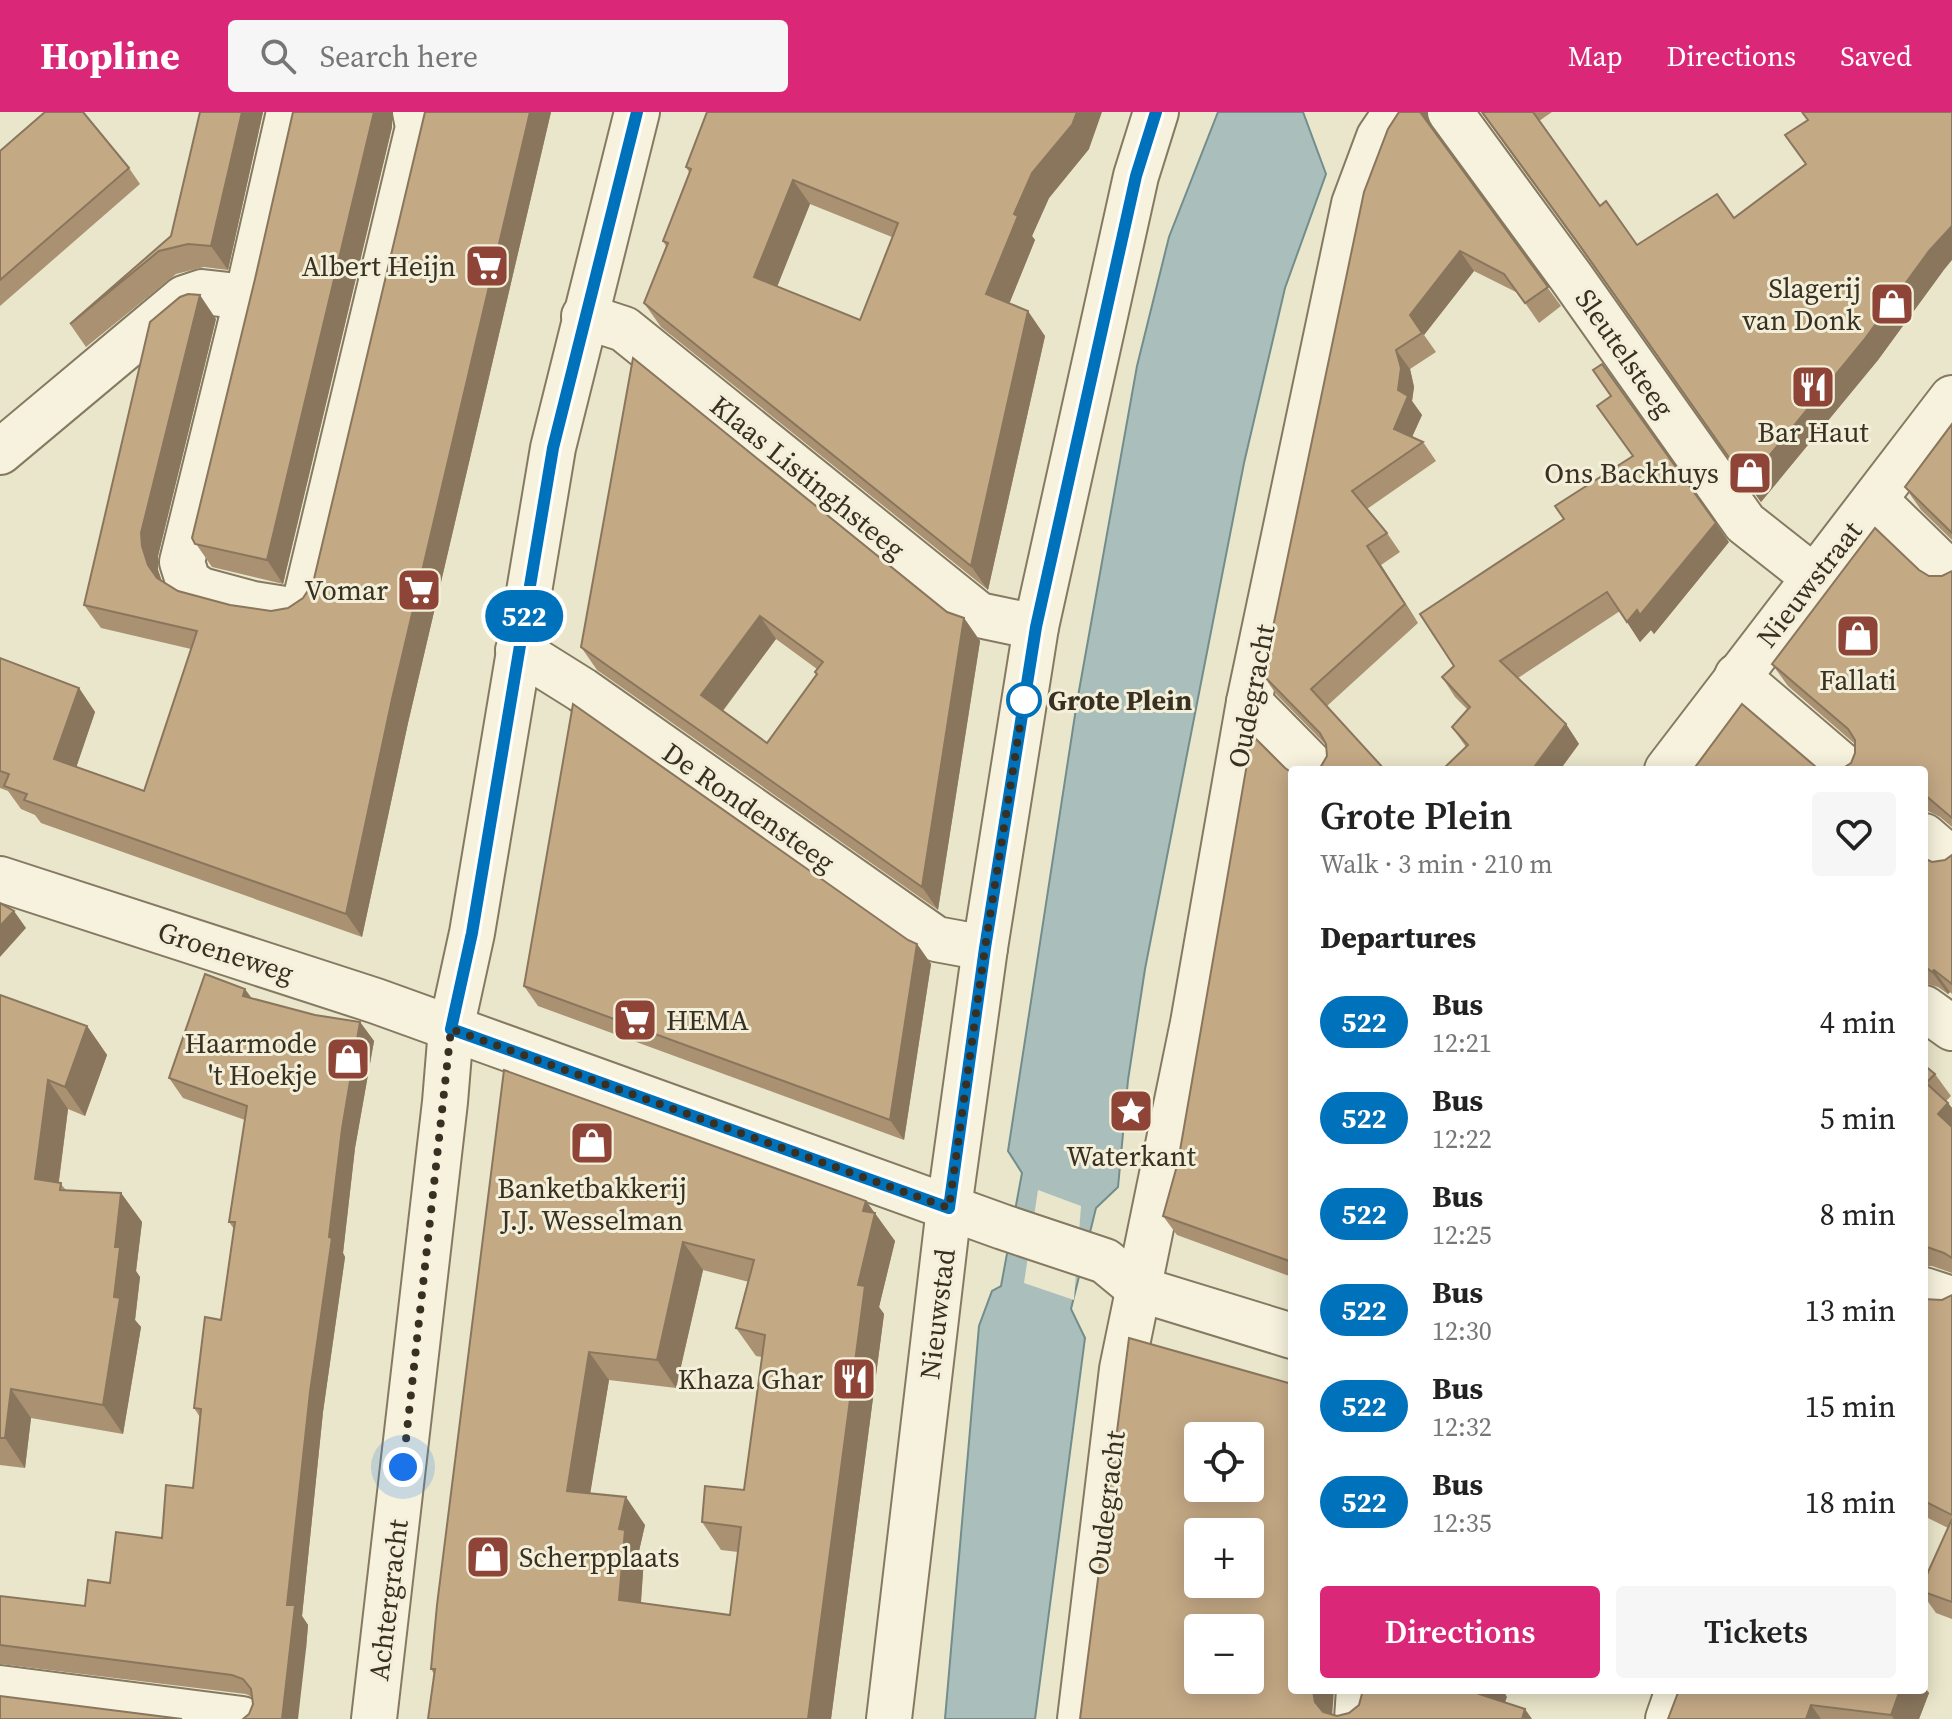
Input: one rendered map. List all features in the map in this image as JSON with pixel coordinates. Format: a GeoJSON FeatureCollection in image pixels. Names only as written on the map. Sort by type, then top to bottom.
{"type":"FeatureCollection","features":[{"type":"Feature","properties":{"kind":"street"},"geometry":{"type":"LineString","coordinates":[[289,112],[182,562],[188,581],[201,590],[291,610],[305,601],[418,127],[415,112]]}},
{"type":"Feature","properties":{"kind":"street","name":"Achtergracht"},"geometry":{"type":"LineString","coordinates":[[374,1719],[451,1029],[472,933],[553,448],[637,112]]}},
{"type":"Feature","properties":{"kind":"street","name":"Nieuwstad"},"geometry":{"type":"LineString","coordinates":[[889,1719],[949,1208],[985,948],[1036,627],[1136,176],[1156,112]]}},
{"type":"Feature","properties":{"kind":"street","name":"Oudegracht"},"geometry":{"type":"LineString","coordinates":[[1080,1719],[1122,1369],[1193,1023],[1249,702],[1354,204],[1379,137],[1396,112]]}},
{"type":"Feature","properties":{"kind":"street","name":"Sleutelsteeg"},"geometry":{"type":"LineString","coordinates":[[1450,112],[1745,523],[1815,578]]}},
{"type":"Feature","properties":{"kind":"street"},"geometry":{"type":"LineString","coordinates":[[0,452],[184,298],[202,292],[247,297]]}},
{"type":"Feature","properties":{"kind":"street","name":"Klaas Listinghsteeg"},"geometry":{"type":"LineString","coordinates":[[584,316],[624,329],[979,615],[1036,627]]}},
{"type":"Feature","properties":{"kind":"street","name":"Nieuwstraat"},"geometry":{"type":"LineString","coordinates":[[1670,766],[1952,398]]}},
{"type":"Feature","properties":{"kind":"street"},"geometry":{"type":"LineString","coordinates":[[1875,500],[1952,575]]}},
{"type":"Feature","properties":{"kind":"street","name":"De Rondensteeg"},"geometry":{"type":"LineString","coordinates":[[518,650],[582,690],[936,939],[985,948]]}},
{"type":"Feature","properties":{"kind":"street"},"geometry":{"type":"LineString","coordinates":[[1737,676],[1842,766]]}},
{"type":"Feature","properties":{"kind":"street"},"geometry":{"type":"LineString","coordinates":[[1249,702],[1312,766]]}},
{"type":"Feature","properties":{"kind":"street"},"geometry":{"type":"LineString","coordinates":[[1928,839],[1952,860]]}},
{"type":"Feature","properties":{"kind":"street","name":"Groeneweg"},"geometry":{"type":"LineString","coordinates":[[0,879],[376,1001],[949,1208]]}},
{"type":"Feature","properties":{"kind":"street"},"geometry":{"type":"LineString","coordinates":[[1928,1011],[1952,1028]]}},
{"type":"Feature","properties":{"kind":"street"},"geometry":{"type":"LineString","coordinates":[[949,1208],[1105,1261],[1139,1289],[1288,1335]]}},
{"type":"Feature","properties":{"kind":"street"},"geometry":{"type":"LineString","coordinates":[[1928,1291],[1952,1299]]}},
{"type":"Feature","properties":{"kind":"street"},"geometry":{"type":"LineString","coordinates":[[0,1688],[242,1719]]}},
{"type":"Feature","properties":{"kind":"street"},"geometry":{"type":"LineString","coordinates":[[1357,1719],[1359,1694]]}},
{"type":"Feature","properties":{"kind":"street"},"geometry":{"type":"LineString","coordinates":[[1668,1719],[1677,1694]]}},
{"type":"Feature","properties":{"kind":"shaded area"},"geometry":{"type":"Polygon","coordinates":[[[1218,112],[1303,112],[1326,174],[1285,288],[1244,463],[1145,969],[1128,1080],[1118,1187],[1096,1208],[1071,1309],[1085,1338],[1035,1719],[945,1719],[979,1326],[992,1291],[1001,1286],[1022,1173],[1008,1151],[1077,702],[1137,366],[1169,237],[1218,112]]]}},
{"type":"Feature","properties":{"kind":"pier"},"geometry":{"type":"Polygon","coordinates":[[[1038,1190],[1081,1206],[1074,1300],[1024,1283],[1038,1190]]]}},
{"type":"Feature","properties":{"kind":"building"},"geometry":{"type":"Polygon","coordinates":[[[45,112],[83,112],[129,168],[0,280],[0,151],[45,112]]]}},
{"type":"Feature","properties":{"kind":"building"},"geometry":{"type":"Polygon","coordinates":[[[200,112],[242,112],[211,246],[188,244],[159,251],[70,324],[171,236],[200,112]]]}},
{"type":"Feature","properties":{"kind":"building"},"geometry":{"type":"Polygon","coordinates":[[[293,112],[374,112],[267,560],[195,544],[192,538],[293,112]]]}},
{"type":"Feature","properties":{"kind":"building"},"geometry":{"type":"Polygon","coordinates":[[[425,112],[530,112],[392,699],[346,914],[24,800],[27,794],[4,786],[9,774],[0,771],[0,658],[79,688],[54,759],[144,791],[197,631],[84,605],[150,322],[188,294],[200,295],[141,533],[148,565],[157,578],[178,591],[230,605],[271,611],[288,608],[303,598],[313,583],[425,112]]]}},
{"type":"Feature","properties":{"kind":"building"},"geometry":{"type":"Polygon","coordinates":[[[707,112],[1077,112],[1072,125],[1032,173],[986,294],[1028,311],[971,566],[644,303],[668,243],[663,241],[691,169],[686,167],[707,112]],[[793,180],[754,277],[860,320],[898,223],[793,180]]]}},
{"type":"Feature","properties":{"kind":"building"},"geometry":{"type":"Polygon","coordinates":[[[1399,112],[1420,112],[1548,287],[1525,303],[1504,274],[1460,251],[1410,315],[1422,333],[1396,350],[1401,368],[1398,390],[1408,396],[1394,429],[1423,442],[1352,491],[1387,533],[1367,546],[1405,604],[1311,689],[1381,766],[1321,766],[1327,756],[1326,744],[1320,733],[1263,675],[1364,192],[1388,129],[1399,112]]]}},
{"type":"Feature","properties":{"kind":"building"},"geometry":{"type":"Polygon","coordinates":[[[1482,112],[1533,112],[1600,206],[1606,201],[1637,245],[1717,194],[1734,218],[1806,164],[1785,135],[1808,120],[1802,112],[1952,112],[1952,226],[1747,483],[1482,112]]]}},
{"type":"Feature","properties":{"kind":"building"},"geometry":{"type":"Polygon","coordinates":[[[633,358],[947,612],[964,618],[922,887],[581,647],[633,358]],[[760,616],[701,695],[767,743],[823,662],[760,616]]]}},
{"type":"Feature","properties":{"kind":"building"},"geometry":{"type":"Polygon","coordinates":[[[1602,364],[1716,523],[1640,615],[1637,610],[1627,622],[1607,592],[1500,661],[1566,724],[1535,766],[1446,766],[1468,745],[1452,727],[1470,707],[1442,677],[1454,666],[1420,614],[1564,519],[1555,506],[1633,456],[1597,406],[1611,396],[1593,370],[1602,364]]]}},
{"type":"Feature","properties":{"kind":"building"},"geometry":{"type":"Polygon","coordinates":[[[1952,424],[1952,533],[1905,487],[1952,424]]]}},
{"type":"Feature","properties":{"kind":"building"},"geometry":{"type":"Polygon","coordinates":[[[1875,528],[1929,576],[1942,576],[1952,571],[1952,818],[1928,797],[1928,766],[1846,766],[1855,753],[1855,740],[1848,729],[1772,664],[1875,528]]]}},
{"type":"Feature","properties":{"kind":"building"},"geometry":{"type":"Polygon","coordinates":[[[573,704],[917,944],[890,1120],[524,986],[573,704]]]}},
{"type":"Feature","properties":{"kind":"building"},"geometry":{"type":"Polygon","coordinates":[[[1742,704],[1815,766],[1696,766],[1742,704]]]}},
{"type":"Feature","properties":{"kind":"building"},"geometry":{"type":"Polygon","coordinates":[[[1252,735],[1288,770],[1288,1261],[1163,1216],[1178,1162],[1252,735]]]}},
{"type":"Feature","properties":{"kind":"building"},"geometry":{"type":"Polygon","coordinates":[[[1952,855],[1952,984],[1928,969],[1928,860],[1945,860],[1952,855]]]}},
{"type":"Feature","properties":{"kind":"building"},"geometry":{"type":"Polygon","coordinates":[[[0,903],[14,911],[0,926],[0,903]]]}},
{"type":"Feature","properties":{"kind":"building"},"geometry":{"type":"Polygon","coordinates":[[[205,974],[245,989],[243,996],[315,1015],[360,1022],[342,1129],[329,1237],[332,1238],[310,1392],[287,1605],[295,1605],[282,1719],[243,1719],[253,1704],[251,1689],[243,1679],[232,1675],[0,1645],[0,1596],[85,1606],[88,1580],[110,1583],[116,1532],[162,1538],[166,1485],[193,1488],[201,1409],[194,1408],[205,1317],[221,1320],[235,1222],[229,1222],[247,1106],[169,1078],[205,974]]]}},
{"type":"Feature","properties":{"kind":"building"},"geometry":{"type":"Polygon","coordinates":[[[0,995],[87,1026],[65,1087],[48,1080],[35,1179],[61,1183],[60,1190],[121,1193],[115,1247],[120,1247],[114,1297],[120,1298],[103,1405],[11,1389],[5,1438],[0,1438],[0,995]]]}},
{"type":"Feature","properties":{"kind":"building"},"geometry":{"type":"Polygon","coordinates":[[[1928,1068],[1935,1074],[1928,1081],[1928,1068]]]}},
{"type":"Feature","properties":{"kind":"building"},"geometry":{"type":"Polygon","coordinates":[[[504,1070],[866,1201],[863,1211],[875,1213],[858,1285],[865,1286],[808,1719],[428,1719],[435,1669],[431,1669],[504,1070]],[[683,1242],[657,1360],[589,1352],[567,1491],[626,1497],[619,1529],[625,1530],[619,1600],[730,1615],[741,1527],[702,1522],[705,1486],[744,1490],[765,1335],[736,1328],[754,1260],[683,1242]]]}},
{"type":"Feature","properties":{"kind":"building"},"geometry":{"type":"Polygon","coordinates":[[[1928,1085],[1948,1103],[1938,1114],[1952,1127],[1952,1258],[1928,1247],[1928,1085]]]}},
{"type":"Feature","properties":{"kind":"building"},"geometry":{"type":"Polygon","coordinates":[[[1952,1295],[1952,1515],[1928,1503],[1928,1299],[1942,1300],[1952,1295]]]}},
{"type":"Feature","properties":{"kind":"building"},"geometry":{"type":"Polygon","coordinates":[[[1129,1338],[1288,1383],[1288,1694],[1314,1694],[1315,1702],[1323,1712],[1337,1716],[1349,1713],[1359,1705],[1362,1694],[1479,1694],[1525,1709],[1522,1719],[1080,1719],[1129,1338]]]}},
{"type":"Feature","properties":{"kind":"building"},"geometry":{"type":"Polygon","coordinates":[[[1952,1519],[1952,1602],[1928,1593],[1928,1572],[1952,1519]]]}},
{"type":"Feature","properties":{"kind":"building"},"geometry":{"type":"Polygon","coordinates":[[[1677,1694],[1899,1694],[1891,1715],[1811,1705],[1806,1719],[1668,1719],[1677,1694]]]}},
{"type":"Feature","properties":{"kind":"building"},"geometry":{"type":"Polygon","coordinates":[[[0,1696],[182,1719],[0,1719],[0,1696]]]}},
{"type":"Feature","properties":{"kind":"bus line","name":"522"},"geometry":{"type":"LineString","coordinates":[[637,112],[553,448],[472,933],[451,1029],[949,1208],[985,948],[1036,627],[1136,176],[1156,112]]}},
{"type":"Feature","properties":{"kind":"place","name":"Albert Heijn"},"geometry":{"type":"Point","coordinates":[487,266]}},
{"type":"Feature","properties":{"kind":"place","name":"Slagerij van Donk"},"geometry":{"type":"Point","coordinates":[1892,304]}},
{"type":"Feature","properties":{"kind":"place","name":"Bar Haut"},"geometry":{"type":"Point","coordinates":[1813,387]}},
{"type":"Feature","properties":{"kind":"place","name":"Ons Backhuys"},"geometry":{"type":"Point","coordinates":[1750,473]}},
{"type":"Feature","properties":{"kind":"place","name":"Vomar"},"geometry":{"type":"Point","coordinates":[419,590]}},
{"type":"Feature","properties":{"kind":"place","name":"Fallati"},"geometry":{"type":"Point","coordinates":[1858,636]}},
{"type":"Feature","properties":{"kind":"place","name":"Grote Plein"},"geometry":{"type":"Point","coordinates":[1024,700]}},
{"type":"Feature","properties":{"kind":"place","name":"HEMA"},"geometry":{"type":"Point","coordinates":[635,1020]}},
{"type":"Feature","properties":{"kind":"place","name":"Haarmode 't Hoekje"},"geometry":{"type":"Point","coordinates":[348,1059]}},
{"type":"Feature","properties":{"kind":"place","name":"Waterkant"},"geometry":{"type":"Point","coordinates":[1131,1111]}},
{"type":"Feature","properties":{"kind":"place","name":"Banketbakkerij J.J. Wesselman"},"geometry":{"type":"Point","coordinates":[592,1143]}},
{"type":"Feature","properties":{"kind":"place","name":"Khaza Ghar"},"geometry":{"type":"Point","coordinates":[854,1379]}},
{"type":"Feature","properties":{"kind":"place","name":"Scherpplaats"},"geometry":{"type":"Point","coordinates":[488,1557]}},
{"type":"Feature","properties":{"kind":"route"},"geometry":{"type":"LineString","coordinates":[[403,1467],[451,1029],[949,1208],[1024,700]]}}]}
